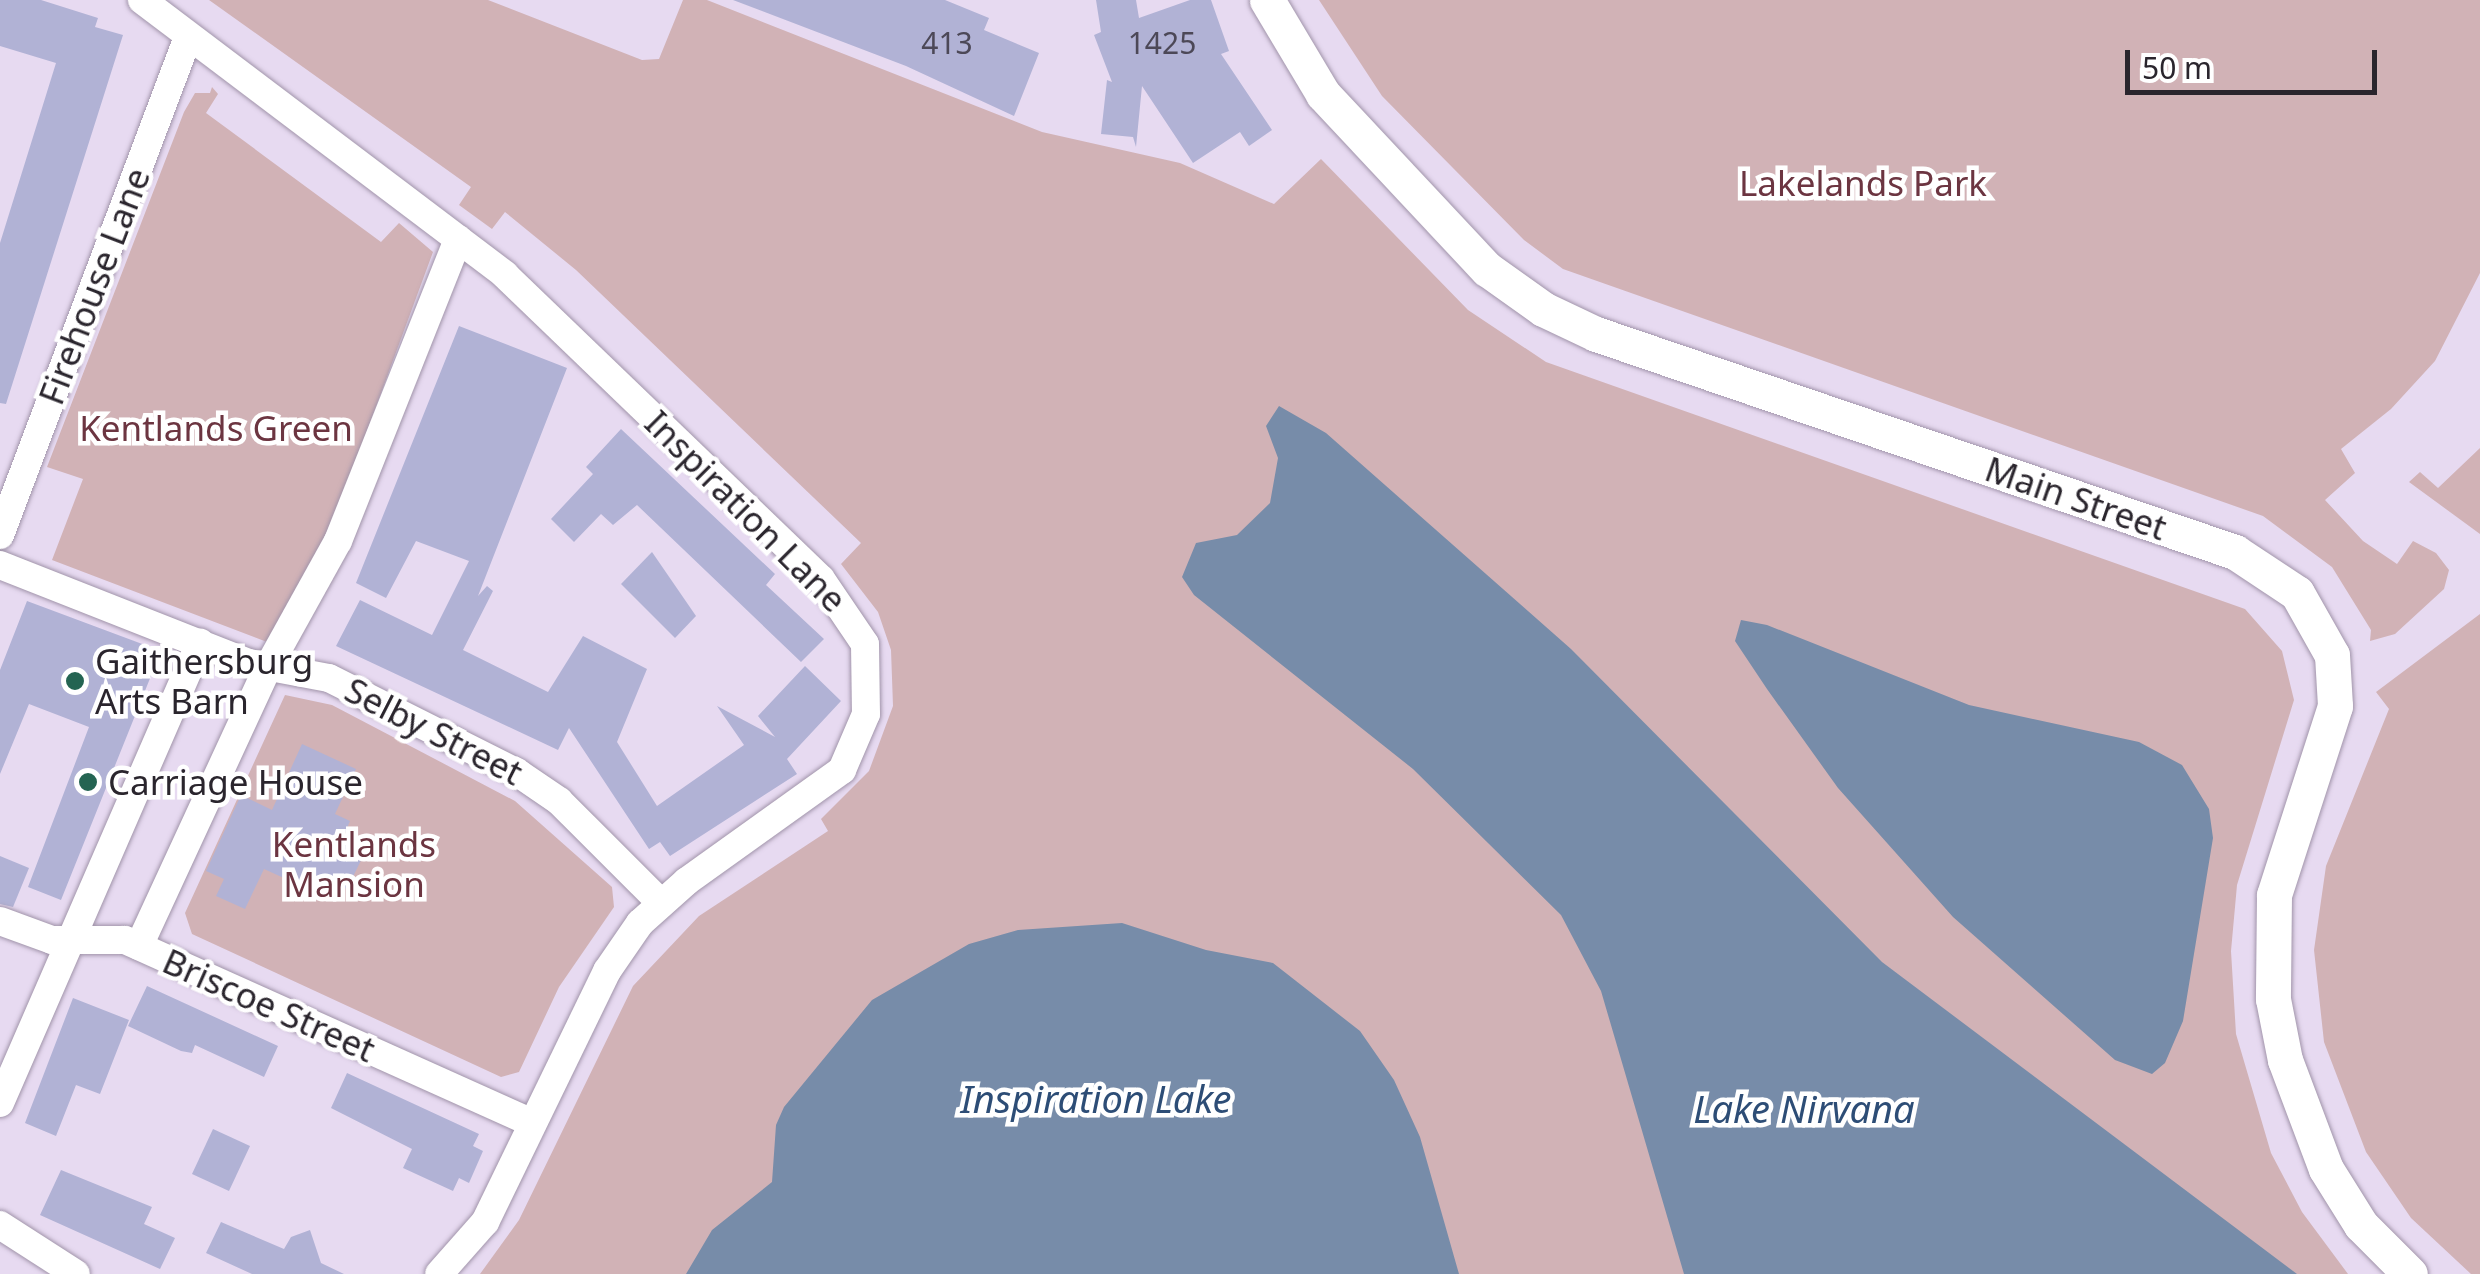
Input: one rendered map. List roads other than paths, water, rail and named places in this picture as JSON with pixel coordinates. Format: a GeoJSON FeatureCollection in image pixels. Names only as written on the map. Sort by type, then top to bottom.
{"type":"FeatureCollection","features":[{"type":"Feature","properties":{"kind":"street","name":"Inspiration Lane"},"geometry":{"type":"LineString","coordinates":[[142,0],[520,288],[822,579],[865,644],[866,714],[842,770],[661,903],[607,971],[485,1222],[439,1274]]}},
{"type":"Feature","properties":{"kind":"street","name":"Main Street"},"geometry":{"type":"LineString","coordinates":[[1268,0],[1323,94],[1488,269],[1543,309],[1596,334],[2235,552],[2298,593],[2332,655],[2335,706],[2278,876],[2270,929],[2272,999],[2285,1060],[2326,1169],[2362,1226],[2410,1274]]}},
{"type":"Feature","properties":{"kind":"street","name":"Firehouse Lane"},"geometry":{"type":"LineString","coordinates":[[0,534],[188,37]]}},
{"type":"Feature","properties":{"kind":"street"},"geometry":{"type":"LineString","coordinates":[[138,946],[267,669],[338,541],[458,239]]}},
{"type":"Feature","properties":{"kind":"street","name":"Selby Street"},"geometry":{"type":"LineString","coordinates":[[0,565],[267,669],[329,678],[539,785],[661,903]]}},
{"type":"Feature","properties":{"kind":"street"},"geometry":{"type":"LineString","coordinates":[[0,1103],[200,644]]}},
{"type":"Feature","properties":{"kind":"street","name":"Briscoe Street"},"geometry":{"type":"LineString","coordinates":[[0,921],[68,941],[103,935],[138,946],[532,1124]]}},
{"type":"Feature","properties":{"kind":"street"},"geometry":{"type":"LineString","coordinates":[[0,1224],[76,1274]]}},
{"type":"Feature","properties":{"kind":"water","name":"Lake Nirvana"},"geometry":{"type":"Polygon","coordinates":[[[1279,406],[1326,433],[1571,649],[1882,962],[2297,1274],[1684,1274],[1601,991],[1561,915],[1413,769],[1194,595],[1182,577],[1196,543],[1237,535],[1270,503],[1278,458],[1266,426],[1279,406]]]}},
{"type":"Feature","properties":{"kind":"water"},"geometry":{"type":"Polygon","coordinates":[[[1741,620],[1767,625],[1969,705],[2139,742],[2182,765],[2209,809],[2213,838],[2183,1021],[2165,1063],[2152,1074],[2115,1060],[1953,917],[1838,788],[1767,689],[1735,641],[1741,620]]]}},
{"type":"Feature","properties":{"kind":"water","name":"Inspiration Lake"},"geometry":{"type":"Polygon","coordinates":[[[1122,923],[1206,950],[1273,963],[1360,1031],[1394,1080],[1420,1137],[1459,1274],[686,1274],[712,1230],[772,1182],[776,1125],[784,1107],[872,1000],[969,944],[1018,930],[1122,923]]]}},
{"type":"Feature","properties":{"kind":"place","name":"Gaithersburg Arts Barn"},"geometry":{"type":"Point","coordinates":[75,681]}},
{"type":"Feature","properties":{"kind":"place","name":"Carriage House"},"geometry":{"type":"Point","coordinates":[88,782]}},
{"type":"Feature","properties":{"kind":"park label","name":"Lakelands Park"},"geometry":{"type":"Point","coordinates":[1863,183]}},
{"type":"Feature","properties":{"kind":"park label","name":"Kentlands Green"},"geometry":{"type":"Point","coordinates":[216,428]}},
{"type":"Feature","properties":{"kind":"park label","name":"Kentlands Mansion"},"geometry":{"type":"Point","coordinates":[354,864]}}]}
